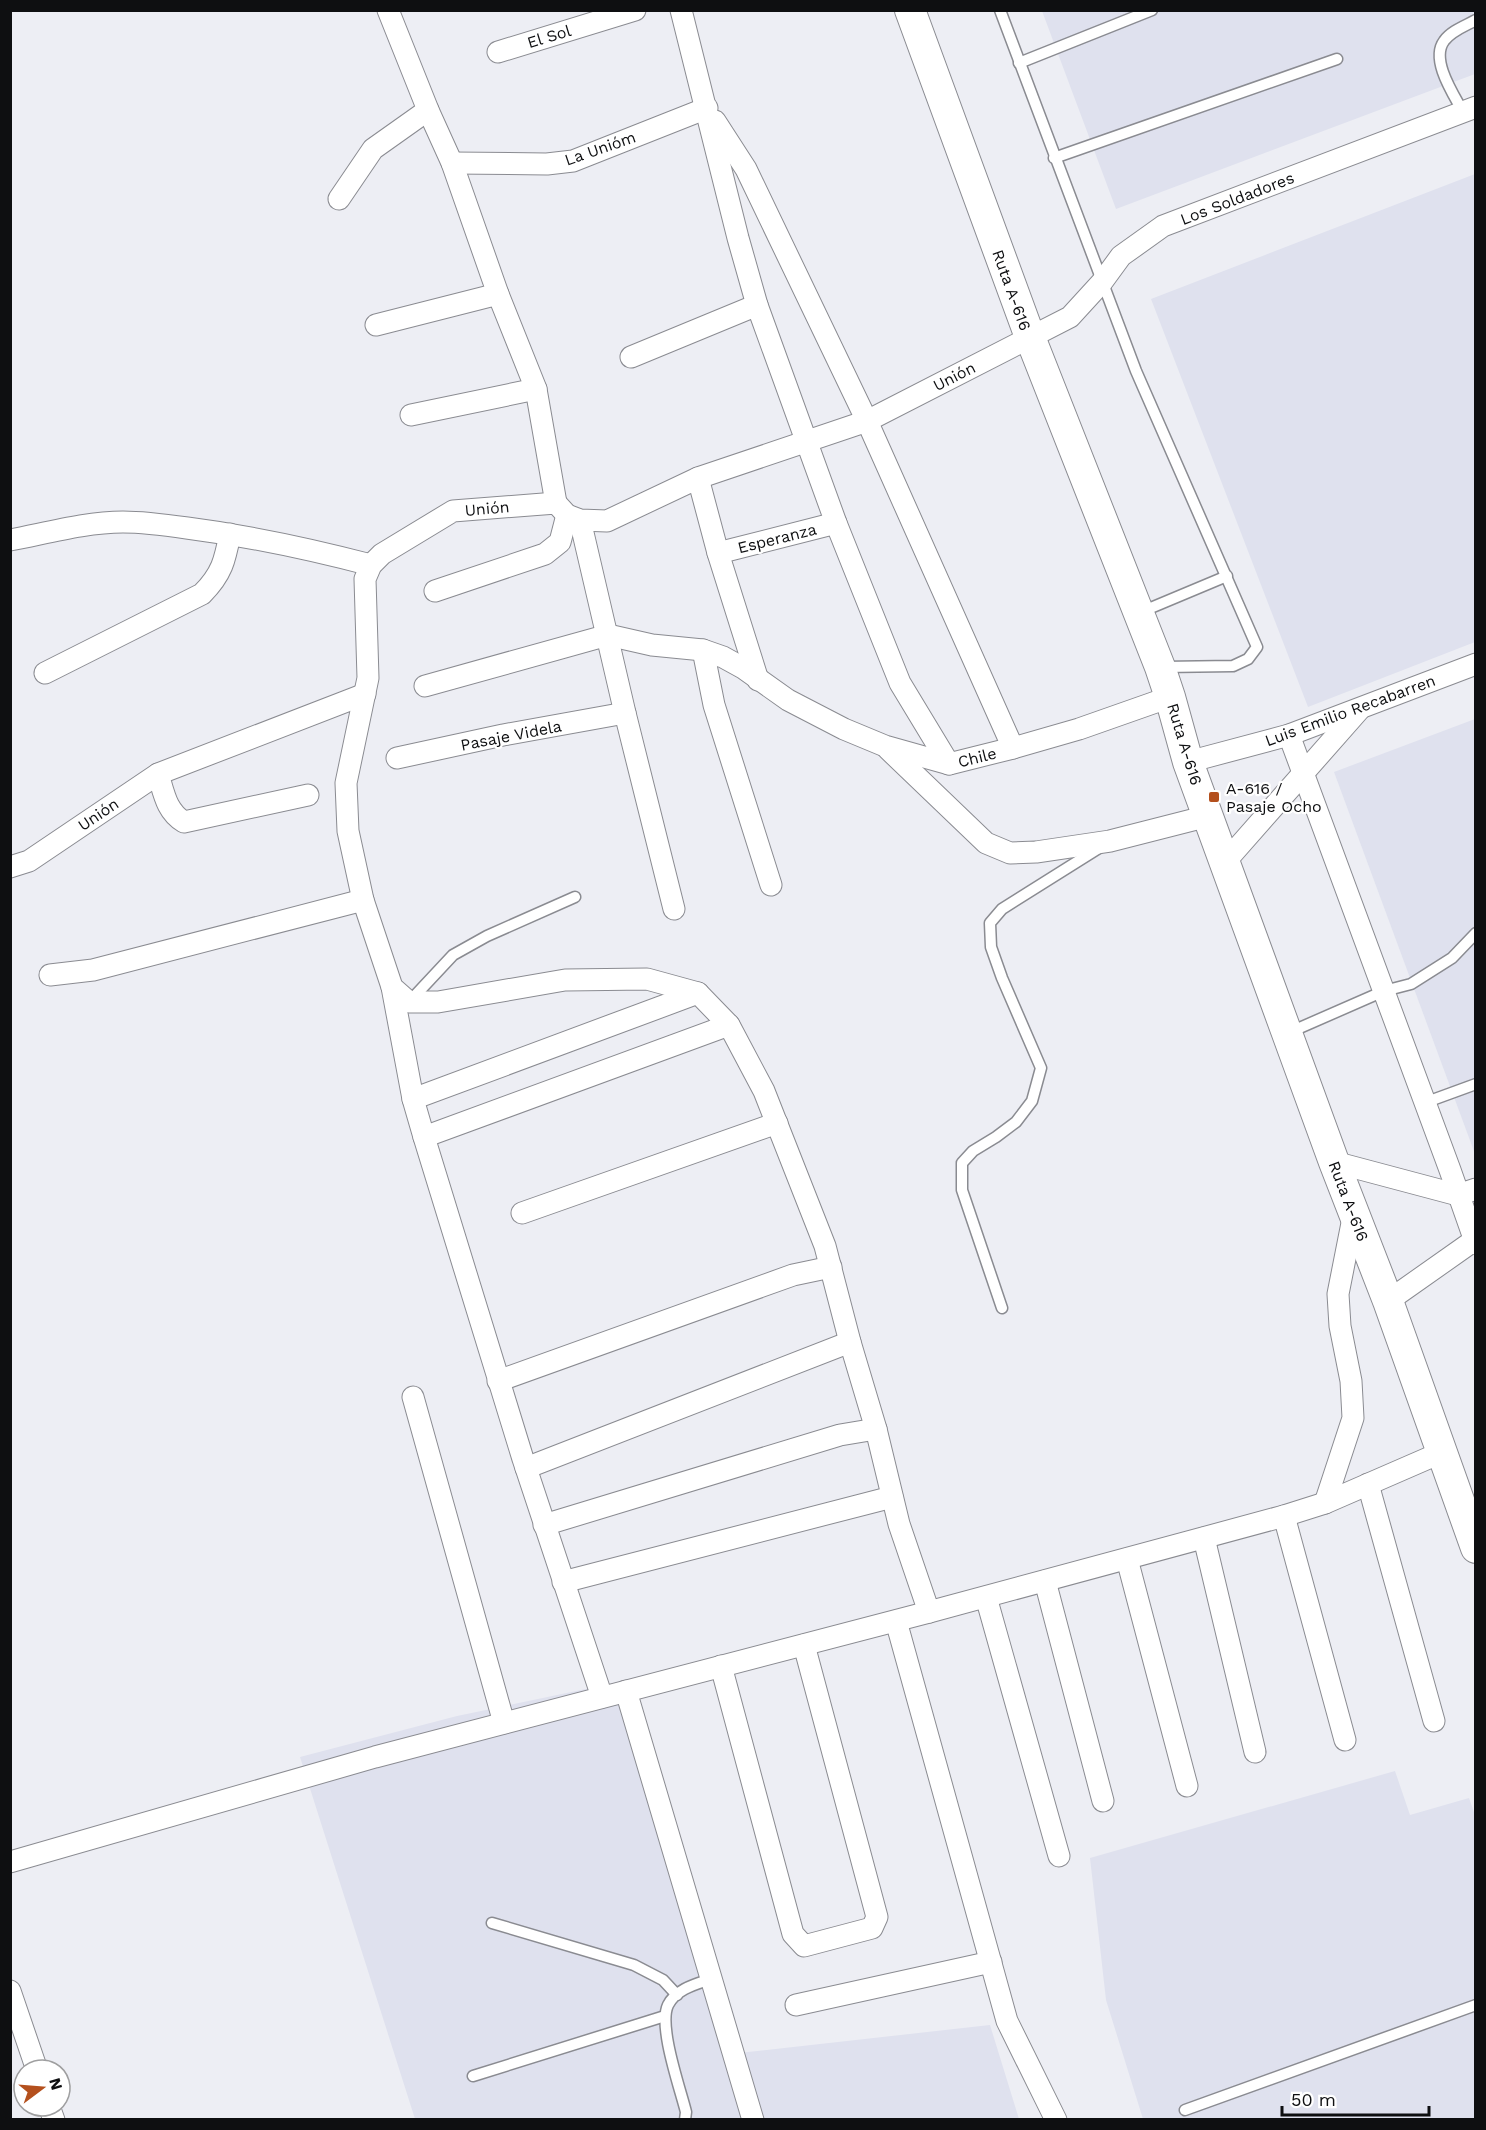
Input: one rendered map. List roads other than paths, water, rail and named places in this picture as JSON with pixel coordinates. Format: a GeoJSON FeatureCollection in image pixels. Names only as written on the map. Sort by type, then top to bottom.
{"type":"FeatureCollection","features":[{"type":"Feature","properties":{"kind":"main road","name":"Ruta A-616"},"geometry":{"type":"LineString","coordinates":[[910,10],[1030,337],[1160,667],[1188,762],[1334,1162],[1388,1301],[1440,1453],[1476,1548]]}},
{"type":"Feature","properties":{"kind":"street"},"geometry":{"type":"LineString","coordinates":[[388,10],[452,163],[498,294],[536,389],[568,513],[608,635],[674,909]]}},
{"type":"Feature","properties":{"kind":"street","name":"El Sol"},"geometry":{"type":"LineString","coordinates":[[498,52],[635,10]]}},
{"type":"Feature","properties":{"kind":"street"},"geometry":{"type":"LineString","coordinates":[[681,10],[738,238],[758,305],[836,523],[900,684],[949,764]]}},
{"type":"Feature","properties":{"kind":"street"},"geometry":{"type":"LineString","coordinates":[[707,108],[746,169],[867,421],[1013,748]]}},
{"type":"Feature","properties":{"kind":"street","name":"La Unióm"},"geometry":{"type":"LineString","coordinates":[[452,163],[547,164],[573,161],[707,108]]}},
{"type":"Feature","properties":{"kind":"street","name":"Los Soldadores"},"geometry":{"type":"LineString","coordinates":[[1030,337],[1070,317],[1102,282],[1121,256],[1163,226],[1469,109]]}},
{"type":"Feature","properties":{"kind":"street"},"geometry":{"type":"LineString","coordinates":[[339,199],[373,149],[428,110]]}},
{"type":"Feature","properties":{"kind":"street"},"geometry":{"type":"LineString","coordinates":[[376,325],[498,294]]}},
{"type":"Feature","properties":{"kind":"street"},"geometry":{"type":"LineString","coordinates":[[631,357],[758,305]]}},
{"type":"Feature","properties":{"kind":"street","name":"Unión"},"geometry":{"type":"LineString","coordinates":[[371,565],[382,554],[453,511],[568,513],[607,521],[698,478],[867,421],[1030,337]]}},
{"type":"Feature","properties":{"kind":"street"},"geometry":{"type":"LineString","coordinates":[[411,415],[536,389]]}},
{"type":"Feature","properties":{"kind":"street"},"geometry":{"type":"LineString","coordinates":[[698,478],[718,553],[758,680]]}},
{"type":"Feature","properties":{"kind":"street"},"geometry":{"type":"LineString","coordinates":[[435,591],[544,554],[560,542],[568,513]]}},
{"type":"Feature","properties":{"kind":"street"},"geometry":{"type":"LineString","coordinates":[[10,540],[121,522],[141,522],[230,534],[318,551],[371,565],[365,579],[368,678],[346,783],[348,831],[363,900],[392,987],[413,1099],[424,1137],[498,1381],[602,1697]]}},
{"type":"Feature","properties":{"kind":"street","name":"Esperanza"},"geometry":{"type":"LineString","coordinates":[[718,553],[836,523]]}},
{"type":"Feature","properties":{"kind":"street"},"geometry":{"type":"LineString","coordinates":[[45,673],[202,594],[214,582],[225,562],[230,534]]}},
{"type":"Feature","properties":{"kind":"street"},"geometry":{"type":"LineString","coordinates":[[425,686],[608,635]]}},
{"type":"Feature","properties":{"kind":"street","name":"Chile"},"geometry":{"type":"LineString","coordinates":[[608,635],[652,645],[704,650],[723,657],[743,668],[788,700],[844,729],[885,746],[949,764],[1078,729],[1170,697]]}},
{"type":"Feature","properties":{"kind":"street"},"geometry":{"type":"LineString","coordinates":[[704,650],[714,705],[771,885]]}},
{"type":"Feature","properties":{"kind":"street","name":"Luis Emilio Recabarren"},"geometry":{"type":"LineString","coordinates":[[1188,762],[1289,735],[1476,664]]}},
{"type":"Feature","properties":{"kind":"street","name":"Unión"},"geometry":{"type":"LineString","coordinates":[[10,867],[30,861],[158,774],[365,694]]}},
{"type":"Feature","properties":{"kind":"street"},"geometry":{"type":"LineString","coordinates":[[1225,862],[1361,707]]}},
{"type":"Feature","properties":{"kind":"street","name":"Pasaje Videla"},"geometry":{"type":"LineString","coordinates":[[397,758],[503,735],[625,713]]}},
{"type":"Feature","properties":{"kind":"street"},"geometry":{"type":"LineString","coordinates":[[1289,735],[1450,1170],[1467,1192],[1475,1240],[1388,1301]]}},
{"type":"Feature","properties":{"kind":"street"},"geometry":{"type":"LineString","coordinates":[[885,746],[986,843],[1010,853],[1036,852],[1110,842],[1208,816]]}},
{"type":"Feature","properties":{"kind":"street"},"geometry":{"type":"LineString","coordinates":[[158,774],[169,809],[175,817],[184,822],[308,795]]}},
{"type":"Feature","properties":{"kind":"street"},"geometry":{"type":"LineString","coordinates":[[50,975],[93,970],[363,900]]}},
{"type":"Feature","properties":{"kind":"street"},"geometry":{"type":"LineString","coordinates":[[392,987],[409,1002],[438,1002],[565,980],[647,979],[698,993],[729,1025],[764,1091],[825,1245],[850,1342],[876,1429],[899,1524],[929,1612]]}},
{"type":"Feature","properties":{"kind":"street"},"geometry":{"type":"LineString","coordinates":[[413,1099],[698,993]]}},
{"type":"Feature","properties":{"kind":"street"},"geometry":{"type":"LineString","coordinates":[[424,1137],[729,1025]]}},
{"type":"Feature","properties":{"kind":"street"},"geometry":{"type":"LineString","coordinates":[[522,1213],[777,1123]]}},
{"type":"Feature","properties":{"kind":"street"},"geometry":{"type":"LineString","coordinates":[[1334,1162],[1467,1192]]}},
{"type":"Feature","properties":{"kind":"street"},"geometry":{"type":"LineString","coordinates":[[1325,1503],[1353,1419],[1351,1381],[1340,1326],[1338,1294],[1354,1213]]}},
{"type":"Feature","properties":{"kind":"street"},"geometry":{"type":"LineString","coordinates":[[498,1381],[793,1275],[831,1267]]}},
{"type":"Feature","properties":{"kind":"street"},"geometry":{"type":"LineString","coordinates":[[526,1468],[850,1342]]}},
{"type":"Feature","properties":{"kind":"street"},"geometry":{"type":"LineString","coordinates":[[413,1397],[504,1723]]}},
{"type":"Feature","properties":{"kind":"street"},"geometry":{"type":"LineString","coordinates":[[544,1525],[840,1435],[876,1429]]}},
{"type":"Feature","properties":{"kind":"street"},"geometry":{"type":"LineString","coordinates":[[10,1863],[375,1757],[896,1621],[1284,1516],[1325,1503],[1440,1453]]}},
{"type":"Feature","properties":{"kind":"street"},"geometry":{"type":"LineString","coordinates":[[1368,1485],[1434,1721]]}},
{"type":"Feature","properties":{"kind":"street"},"geometry":{"type":"LineString","coordinates":[[563,1582],[892,1497]]}},
{"type":"Feature","properties":{"kind":"street"},"geometry":{"type":"LineString","coordinates":[[1284,1516],[1345,1740]]}},
{"type":"Feature","properties":{"kind":"street"},"geometry":{"type":"LineString","coordinates":[[1204,1538],[1255,1752]]}},
{"type":"Feature","properties":{"kind":"street"},"geometry":{"type":"LineString","coordinates":[[1128,1559],[1187,1786]]}},
{"type":"Feature","properties":{"kind":"street"},"geometry":{"type":"LineString","coordinates":[[1045,1581],[1102,1801]]}},
{"type":"Feature","properties":{"kind":"street"},"geometry":{"type":"LineString","coordinates":[[986,1597],[1059,1856]]}},
{"type":"Feature","properties":{"kind":"street"},"geometry":{"type":"LineString","coordinates":[[896,1621],[1007,2021],[1056,2120]]}},
{"type":"Feature","properties":{"kind":"street"},"geometry":{"type":"LineString","coordinates":[[721,1666],[793,1934],[804,1946],[872,1928],[877,1917],[804,1645]]}},
{"type":"Feature","properties":{"kind":"street"},"geometry":{"type":"LineString","coordinates":[[626,1690],[753,2120]]}},
{"type":"Feature","properties":{"kind":"street"},"geometry":{"type":"LineString","coordinates":[[796,2005],[991,1962]]}},
{"type":"Feature","properties":{"kind":"street"},"geometry":{"type":"LineString","coordinates":[[10,1991],[33,2058]]}},
{"type":"Feature","properties":{"kind":"lane"},"geometry":{"type":"LineString","coordinates":[[1000,10],[1136,371],[1257,647],[1248,658],[1233,666],[1160,667]]}},
{"type":"Feature","properties":{"kind":"lane"},"geometry":{"type":"LineString","coordinates":[[1019,63],[1152,10]]}},
{"type":"Feature","properties":{"kind":"lane"},"geometry":{"type":"LineString","coordinates":[[1469,109],[1443,75],[1440,57],[1442,42],[1452,33],[1476,20]]}},
{"type":"Feature","properties":{"kind":"lane"},"geometry":{"type":"LineString","coordinates":[[1054,158],[1338,59]]}},
{"type":"Feature","properties":{"kind":"lane"},"geometry":{"type":"LineString","coordinates":[[1138,613],[1227,576]]}},
{"type":"Feature","properties":{"kind":"lane"},"geometry":{"type":"LineString","coordinates":[[1002,1308],[962,1190],[962,1163],[973,1151],[1017,1122],[1032,1101],[1041,1068],[991,947],[990,923],[1002,909],[1110,842]]}},
{"type":"Feature","properties":{"kind":"lane"},"geometry":{"type":"LineString","coordinates":[[409,1002],[453,955],[487,936],[575,897]]}},
{"type":"Feature","properties":{"kind":"lane"},"geometry":{"type":"LineString","coordinates":[[1287,1033],[1384,991],[1411,984],[1452,958],[1476,933]]}},
{"type":"Feature","properties":{"kind":"lane"},"geometry":{"type":"LineString","coordinates":[[1424,1103],[1476,1084]]}},
{"type":"Feature","properties":{"kind":"lane"},"geometry":{"type":"LineString","coordinates":[[492,1923],[634,1965],[663,1980],[677,1995]]}},
{"type":"Feature","properties":{"kind":"lane"},"geometry":{"type":"LineString","coordinates":[[685,2120],[686,2112],[666,2033],[665,2016],[668,2005],[685,1988],[711,1978]]}},
{"type":"Feature","properties":{"kind":"lane"},"geometry":{"type":"LineString","coordinates":[[1185,2110],[1476,2005]]}},
{"type":"Feature","properties":{"kind":"lane"},"geometry":{"type":"LineString","coordinates":[[473,2076],[665,2016]]}},
{"type":"Feature","properties":{"kind":"place","name":"A-616 / Pasaje Ocho"},"geometry":{"type":"Point","coordinates":[1214,797]}}]}
